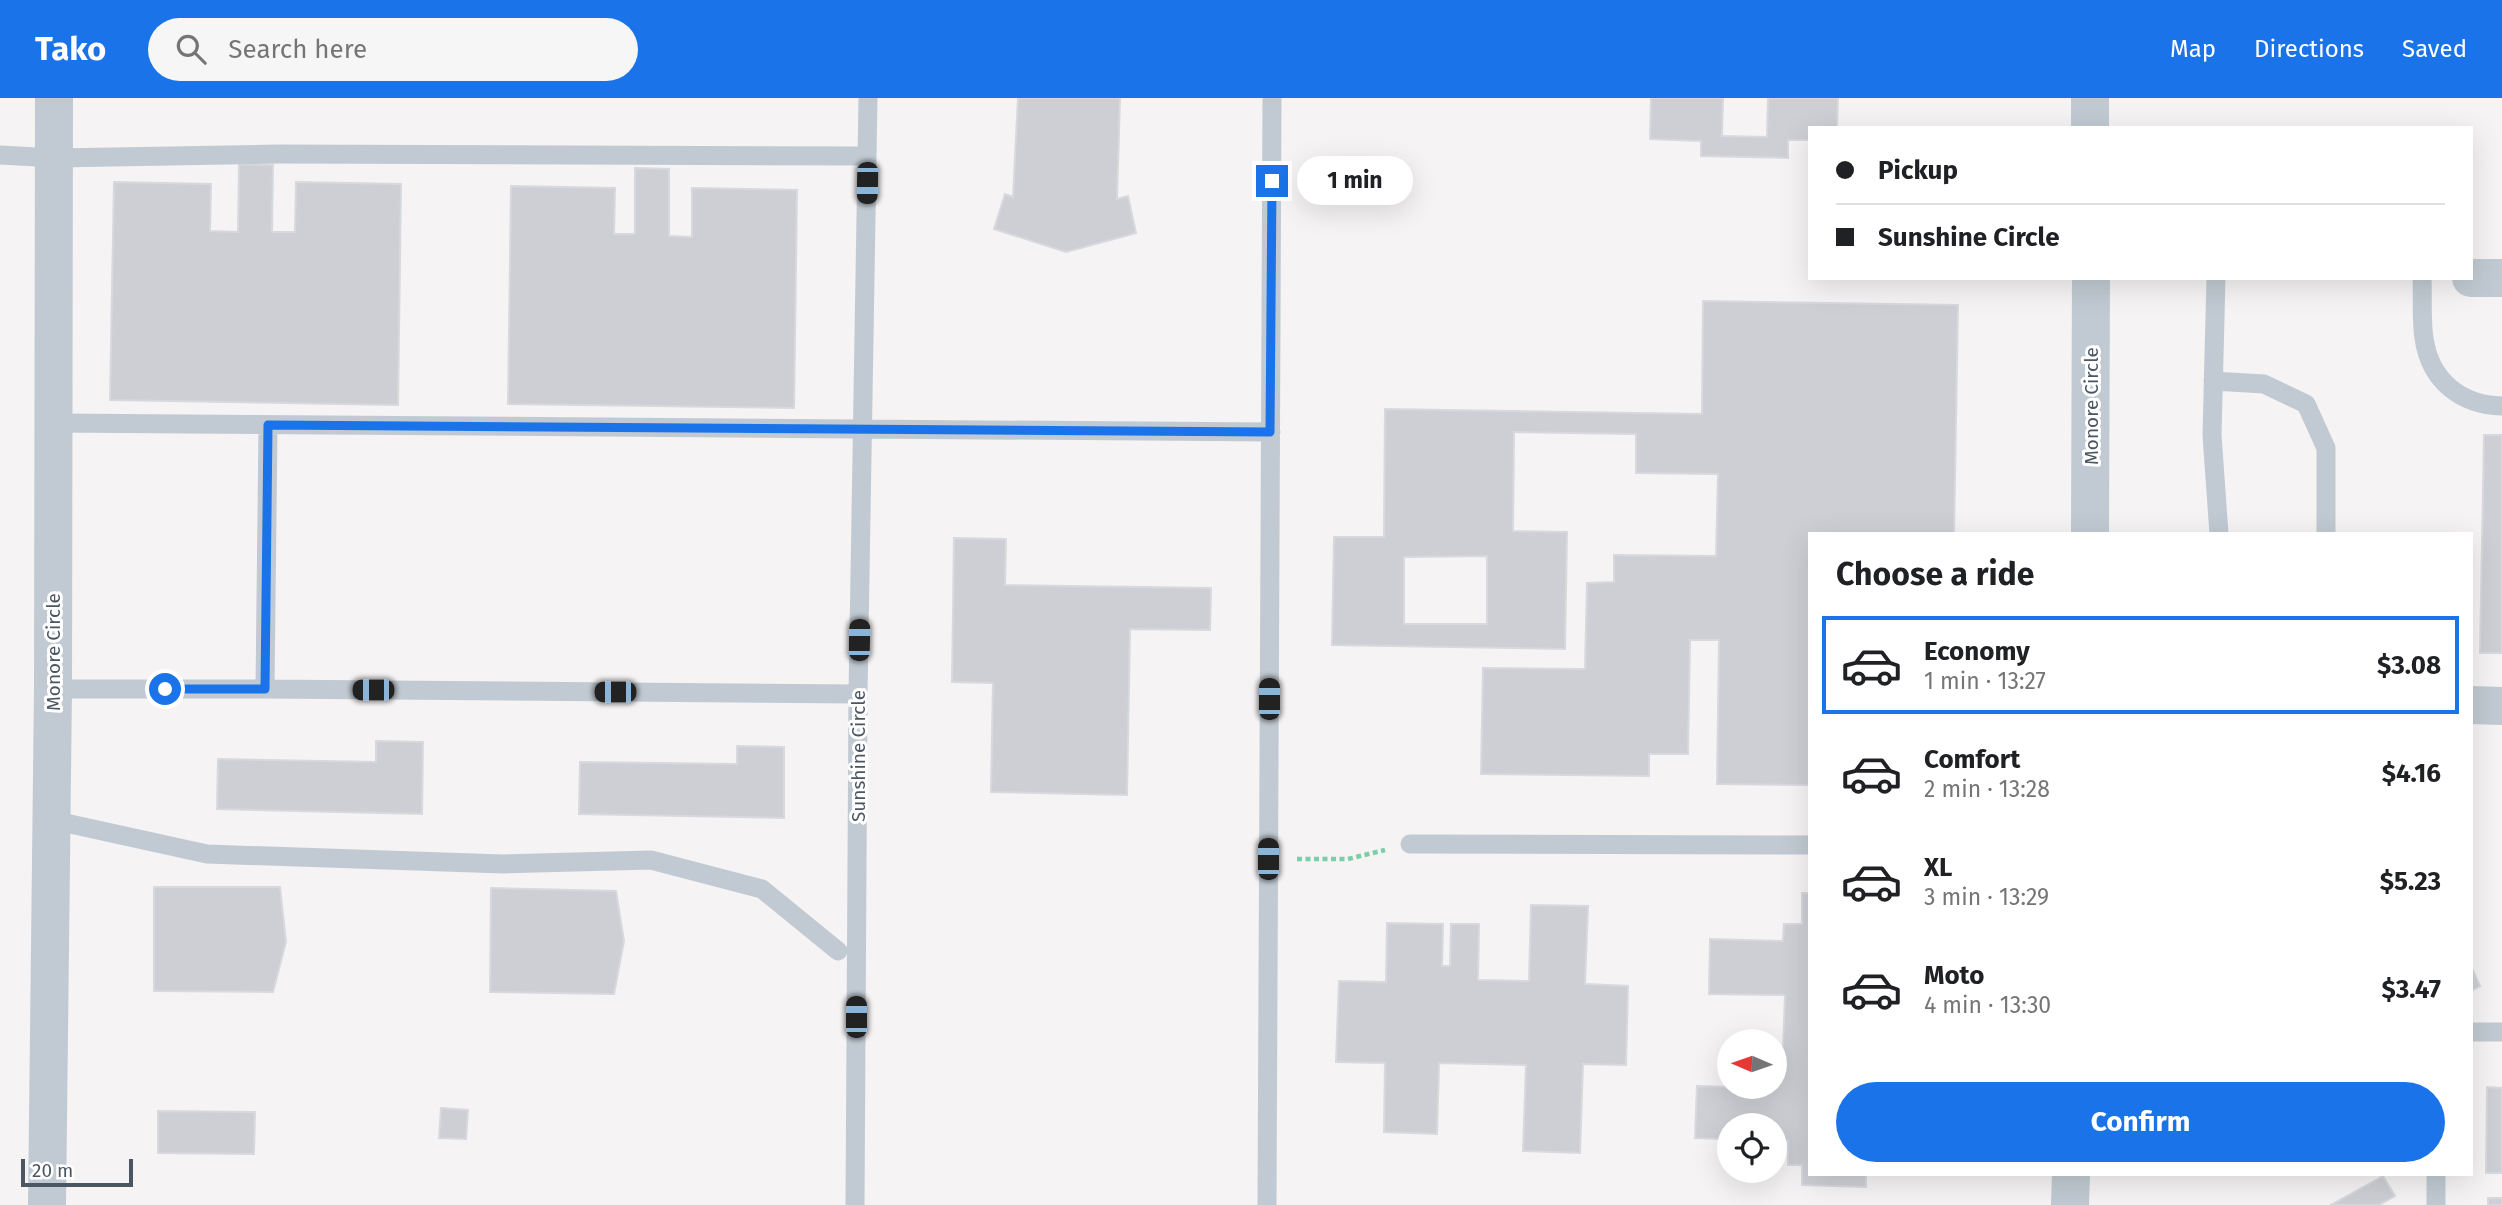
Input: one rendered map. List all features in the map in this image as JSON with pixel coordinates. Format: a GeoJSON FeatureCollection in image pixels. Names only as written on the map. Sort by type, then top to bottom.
{"type":"FeatureCollection","features":[{"type":"Feature","properties":{"kind":"street","name":"Monore Circle"},"geometry":{"type":"LineString","coordinates":[[47,1205],[53,689],[54,98]]}},
{"type":"Feature","properties":{"kind":"street"},"geometry":{"type":"LineString","coordinates":[[2090,98],[2090,126]]}},
{"type":"Feature","properties":{"kind":"street"},"geometry":{"type":"LineString","coordinates":[[2473,278],[2502,278]]}},
{"type":"Feature","properties":{"kind":"street","name":"Monore Circle"},"geometry":{"type":"LineString","coordinates":[[2090,532],[2091,280]]}},
{"type":"Feature","properties":{"kind":"street"},"geometry":{"type":"LineString","coordinates":[[2473,705],[2502,706]]}},
{"type":"Feature","properties":{"kind":"street"},"geometry":{"type":"LineString","coordinates":[[2070,1205],[2071,1176]]}},
{"type":"Feature","properties":{"kind":"lane","name":"Sunshine Circle"},"geometry":{"type":"LineString","coordinates":[[855,1205],[858,694],[868,98]]}},
{"type":"Feature","properties":{"kind":"lane"},"geometry":{"type":"LineString","coordinates":[[1267,1205],[1272,98]]}},
{"type":"Feature","properties":{"kind":"lane"},"geometry":{"type":"LineString","coordinates":[[0,155],[55,158],[278,153],[867,156]]}},
{"type":"Feature","properties":{"kind":"lane"},"geometry":{"type":"LineString","coordinates":[[2216,280],[2212,435],[2219,532]]}},
{"type":"Feature","properties":{"kind":"lane"},"geometry":{"type":"LineString","coordinates":[[2422,280],[2424,339],[2432,366],[2452,392],[2483,406],[2502,406]]}},
{"type":"Feature","properties":{"kind":"lane"},"geometry":{"type":"LineString","coordinates":[[2213,381],[2264,383],[2306,404],[2326,448],[2326,532]]}},
{"type":"Feature","properties":{"kind":"lane"},"geometry":{"type":"LineString","coordinates":[[54,423],[1270,432]]}},
{"type":"Feature","properties":{"kind":"lane"},"geometry":{"type":"LineString","coordinates":[[265,689],[268,425]]}},
{"type":"Feature","properties":{"kind":"lane"},"geometry":{"type":"LineString","coordinates":[[53,689],[858,694]]}},
{"type":"Feature","properties":{"kind":"lane"},"geometry":{"type":"LineString","coordinates":[[52,821],[207,854],[503,864],[652,860],[762,890],[838,951]]}},
{"type":"Feature","properties":{"kind":"lane"},"geometry":{"type":"LineString","coordinates":[[1410,844],[1808,845]]}},
{"type":"Feature","properties":{"kind":"lane"},"geometry":{"type":"LineString","coordinates":[[2473,1032],[2502,1032]]}},
{"type":"Feature","properties":{"kind":"lane"},"geometry":{"type":"LineString","coordinates":[[2436,1176],[2436,1205]]}},
{"type":"Feature","properties":{"kind":"path"},"geometry":{"type":"LineString","coordinates":[[1268,859],[1348,859],[1410,844]]}},
{"type":"Feature","properties":{"kind":"building"},"geometry":{"type":"Polygon","coordinates":[[[1018,98],[1120,98],[1117,199],[1128,196],[1136,233],[1066,252],[994,229],[1005,194],[1013,197],[1018,98]]]}},
{"type":"Feature","properties":{"kind":"building"},"geometry":{"type":"Polygon","coordinates":[[[1651,98],[1723,98],[1722,136],[1767,137],[1768,98],[1838,98],[1837,126],[1808,126],[1808,140],[1788,140],[1788,158],[1701,156],[1701,141],[1650,139],[1651,98]]]}},
{"type":"Feature","properties":{"kind":"building"},"geometry":{"type":"Polygon","coordinates":[[[239,164],[273,165],[272,232],[295,232],[296,182],[401,184],[398,405],[110,400],[114,182],[211,184],[210,231],[238,232],[239,164]]]}},
{"type":"Feature","properties":{"kind":"building"},"geometry":{"type":"Polygon","coordinates":[[[635,168],[669,169],[669,236],[692,237],[692,188],[797,190],[794,408],[508,404],[511,186],[615,188],[614,234],[635,234],[635,168]]]}},
{"type":"Feature","properties":{"kind":"building"},"geometry":{"type":"Polygon","coordinates":[[[1703,301],[1958,305],[1954,532],[1808,532],[1808,785],[1717,784],[1719,640],[1690,640],[1688,754],[1649,754],[1649,776],[1481,774],[1483,668],[1585,669],[1587,583],[1614,582],[1614,555],[1716,556],[1718,474],[1636,473],[1636,434],[1514,432],[1513,531],[1567,532],[1565,649],[1332,645],[1334,537],[1384,537],[1385,409],[1702,414],[1703,301]],[[1487,556],[1404,557],[1404,624],[1487,624],[1487,556]]]}},
{"type":"Feature","properties":{"kind":"building"},"geometry":{"type":"Polygon","coordinates":[[[2484,435],[2502,435],[2502,653],[2480,653],[2484,435]]]}},
{"type":"Feature","properties":{"kind":"building"},"geometry":{"type":"Polygon","coordinates":[[[954,538],[1006,539],[1005,585],[1211,588],[1210,630],[1130,629],[1127,795],[991,792],[993,683],[952,682],[954,538]]]}},
{"type":"Feature","properties":{"kind":"building"},"geometry":{"type":"Polygon","coordinates":[[[376,741],[423,742],[422,814],[217,809],[218,759],[376,762],[376,741]]]}},
{"type":"Feature","properties":{"kind":"building"},"geometry":{"type":"Polygon","coordinates":[[[737,746],[784,747],[784,818],[579,814],[580,762],[737,764],[737,746]]]}},
{"type":"Feature","properties":{"kind":"building"},"geometry":{"type":"Polygon","coordinates":[[[154,887],[280,887],[286,942],[273,992],[154,991],[154,887]]]}},
{"type":"Feature","properties":{"kind":"building"},"geometry":{"type":"Polygon","coordinates":[[[491,888],[616,891],[624,941],[614,994],[490,992],[491,888]]]}},
{"type":"Feature","properties":{"kind":"building"},"geometry":{"type":"Polygon","coordinates":[[[1802,893],[1808,893],[1808,1176],[1866,1176],[1866,1187],[1802,1185],[1802,1165],[1788,1165],[1787,1113],[1717,1113],[1717,1139],[1695,1138],[1697,1086],[1717,1087],[1717,1099],[1787,1099],[1785,995],[1709,994],[1710,939],[1783,941],[1784,924],[1802,924],[1802,893]]]}},
{"type":"Feature","properties":{"kind":"building"},"geometry":{"type":"Polygon","coordinates":[[[1531,905],[1588,906],[1585,984],[1628,986],[1626,1065],[1583,1064],[1580,1153],[1523,1151],[1526,1065],[1439,1063],[1437,1134],[1384,1132],[1385,1063],[1336,1062],[1339,981],[1386,982],[1387,923],[1443,924],[1442,966],[1450,966],[1451,924],[1479,924],[1478,980],[1529,981],[1531,905]]]}},
{"type":"Feature","properties":{"kind":"building"},"geometry":{"type":"Polygon","coordinates":[[[2473,970],[2480,986],[2473,990],[2473,970]]]}},
{"type":"Feature","properties":{"kind":"building"},"geometry":{"type":"Polygon","coordinates":[[[2487,1087],[2502,1088],[2502,1173],[2486,1173],[2487,1087]]]}},
{"type":"Feature","properties":{"kind":"building"},"geometry":{"type":"Polygon","coordinates":[[[441,1108],[468,1110],[466,1139],[439,1138],[441,1108]]]}},
{"type":"Feature","properties":{"kind":"building"},"geometry":{"type":"Polygon","coordinates":[[[158,1111],[255,1112],[254,1154],[158,1153],[158,1111]]]}},
{"type":"Feature","properties":{"kind":"building"},"geometry":{"type":"Polygon","coordinates":[[[2383,1176],[2395,1196],[2379,1205],[2331,1205],[2383,1176]]]}},
{"type":"Feature","properties":{"kind":"building"},"geometry":{"type":"Polygon","coordinates":[[[2488,1198],[2502,1198],[2502,1205],[2488,1205],[2488,1198]]]}},
{"type":"Feature","properties":{"kind":"route"},"geometry":{"type":"LineString","coordinates":[[165,689],[265,689],[268,425],[1270,432],[1272,181]]}}]}
